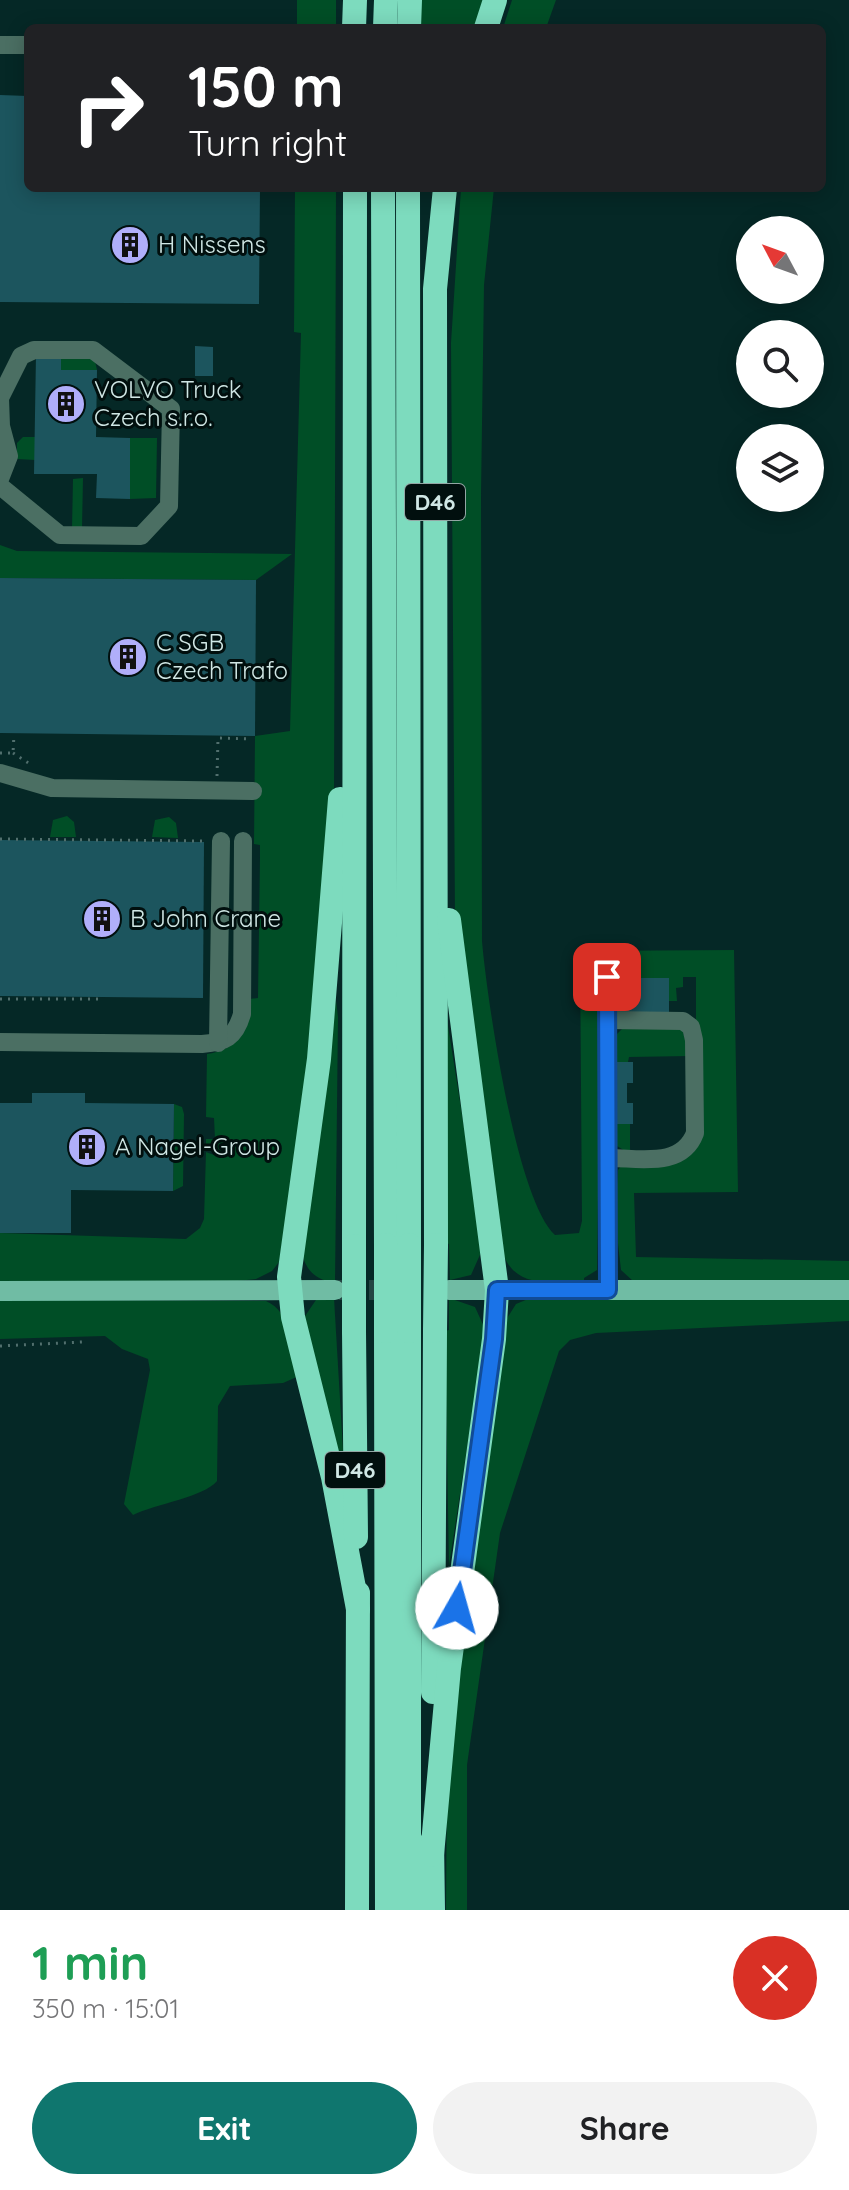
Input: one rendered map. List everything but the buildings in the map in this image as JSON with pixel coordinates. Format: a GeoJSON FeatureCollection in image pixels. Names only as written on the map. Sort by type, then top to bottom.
{"type":"FeatureCollection","features":[{"type":"Feature","properties":{"kind":"highway"},"geometry":{"type":"LineString","coordinates":[[354,24],[355,0]]}},
{"type":"Feature","properties":{"kind":"highway"},"geometry":{"type":"LineString","coordinates":[[385,24],[386,0]]}},
{"type":"Feature","properties":{"kind":"highway"},"geometry":{"type":"LineString","coordinates":[[409,24],[410,0]]}},
{"type":"Feature","properties":{"kind":"highway"},"geometry":{"type":"LineString","coordinates":[[487,24],[495,0]]}},
{"type":"Feature","properties":{"kind":"highway","name":"D46"},"geometry":{"type":"LineString","coordinates":[[355,192],[357,1910]]}},
{"type":"Feature","properties":{"kind":"highway"},"geometry":{"type":"LineString","coordinates":[[383,192],[398,1245]]}},
{"type":"Feature","properties":{"kind":"highway"},"geometry":{"type":"LineString","coordinates":[[408,192],[398,1331],[409,1910]]}},
{"type":"Feature","properties":{"kind":"highway","name":"D46"},"geometry":{"type":"LineString","coordinates":[[433,1910],[435,289],[445,192]]}},
{"type":"Feature","properties":{"kind":"highway"},"geometry":{"type":"LineString","coordinates":[[354,617],[319,1059],[289,1291],[333,1477],[358,1609]]}},
{"type":"Feature","properties":{"kind":"highway"},"geometry":{"type":"LineString","coordinates":[[432,1855],[449,1668],[494,1339],[497,1290],[436,816]]}},
{"type":"Feature","properties":{"kind":"highway"},"geometry":{"type":"LineString","coordinates":[[387,1910],[398,1331]]}},
{"type":"Feature","properties":{"kind":"main road"},"geometry":{"type":"LineString","coordinates":[[0,1291],[335,1290]]}},
{"type":"Feature","properties":{"kind":"main road"},"geometry":{"type":"LineString","coordinates":[[449,1290],[849,1290]]}},
{"type":"Feature","properties":{"kind":"lane"},"geometry":{"type":"LineString","coordinates":[[0,45],[24,45]]}},
{"type":"Feature","properties":{"kind":"lane"},"geometry":{"type":"LineString","coordinates":[[0,479],[9,456],[1,426],[0,398],[21,356],[34,350],[93,350],[171,409],[169,506],[141,536],[60,535],[0,486]]}},
{"type":"Feature","properties":{"kind":"lane"},"geometry":{"type":"LineString","coordinates":[[0,773],[52,788],[253,791]]}},
{"type":"Feature","properties":{"kind":"lane"},"geometry":{"type":"LineString","coordinates":[[218,1043],[221,841]]}},
{"type":"Feature","properties":{"kind":"lane"},"geometry":{"type":"LineString","coordinates":[[0,1042],[218,1043],[233,1035],[242,1014],[243,841]]}},
{"type":"Feature","properties":{"kind":"lane"},"geometry":{"type":"LineString","coordinates":[[607,977],[610,1158],[608,1290]]}},
{"type":"Feature","properties":{"kind":"lane"},"geometry":{"type":"LineString","coordinates":[[608,1020],[683,1021],[691,1027],[694,1040],[695,1133],[691,1143],[677,1156],[610,1158]]}},
{"type":"Feature","properties":{"kind":"path"},"geometry":{"type":"LineString","coordinates":[[13,753],[14,734]]}},
{"type":"Feature","properties":{"kind":"path"},"geometry":{"type":"LineString","coordinates":[[204,777],[217,777],[218,738],[250,739]]}},
{"type":"Feature","properties":{"kind":"path"},"geometry":{"type":"LineString","coordinates":[[0,753],[13,753],[32,766]]}},
{"type":"Feature","properties":{"kind":"path"},"geometry":{"type":"LineString","coordinates":[[0,839],[221,841]]}},
{"type":"Feature","properties":{"kind":"path"},"geometry":{"type":"LineString","coordinates":[[0,999],[100,999]]}},
{"type":"Feature","properties":{"kind":"path"},"geometry":{"type":"LineString","coordinates":[[0,1346],[82,1342]]}},
{"type":"Feature","properties":{"kind":"green space"},"geometry":{"type":"Polygon","coordinates":[[[297,0],[336,0],[336,24],[297,24],[297,0]]]}},
{"type":"Feature","properties":{"kind":"green space"},"geometry":{"type":"Polygon","coordinates":[[[421,0],[483,0],[475,24],[420,24],[421,0]]]}},
{"type":"Feature","properties":{"kind":"green space"},"geometry":{"type":"Polygon","coordinates":[[[512,0],[556,0],[547,24],[504,24],[512,0]]]}},
{"type":"Feature","properties":{"kind":"green space"},"geometry":{"type":"Polygon","coordinates":[[[295,192],[336,192],[334,797],[310,1062],[279,1262],[272,1271],[256,1279],[219,1283],[0,1281],[0,1233],[186,1239],[200,1228],[204,1219],[206,1152],[214,1155],[214,1151],[206,1150],[206,1139],[215,1139],[214,1118],[206,1117],[207,1054],[234,1043],[243,1029],[248,999],[258,998],[260,845],[254,844],[255,736],[290,731],[301,333],[294,332],[295,192]]]}},
{"type":"Feature","properties":{"kind":"green space"},"geometry":{"type":"Polygon","coordinates":[[[461,192],[494,192],[484,285],[482,941],[506,1096],[528,1182],[541,1214],[555,1235],[579,1233],[582,1221],[580,951],[734,950],[738,1192],[634,1193],[636,1257],[849,1261],[849,1282],[633,1281],[621,1270],[615,1217],[618,1170],[621,1166],[685,1155],[696,1031],[696,977],[683,977],[683,987],[676,988],[677,1001],[669,1001],[669,978],[601,978],[597,1270],[584,1278],[584,1282],[538,1281],[518,1274],[504,1256],[455,919],[451,343],[461,192]]]}},
{"type":"Feature","properties":{"kind":"green space"},"geometry":{"type":"Polygon","coordinates":[[[61,354],[85,354],[95,361],[97,370],[61,370],[61,354]]]}},
{"type":"Feature","properties":{"kind":"green space"},"geometry":{"type":"Polygon","coordinates":[[[23,437],[35,437],[35,460],[17,459],[17,443],[23,437]]]}},
{"type":"Feature","properties":{"kind":"green space"},"geometry":{"type":"Polygon","coordinates":[[[130,438],[157,438],[156,498],[130,499],[130,438]]]}},
{"type":"Feature","properties":{"kind":"green space"},"geometry":{"type":"Polygon","coordinates":[[[83,478],[82,528],[72,529],[73,479],[83,478]]]}},
{"type":"Feature","properties":{"kind":"green space"},"geometry":{"type":"Polygon","coordinates":[[[0,545],[17,551],[292,554],[256,580],[0,578],[0,545]]]}},
{"type":"Feature","properties":{"kind":"green space"},"geometry":{"type":"Polygon","coordinates":[[[67,816],[74,822],[76,837],[50,837],[53,820],[67,816]]]}},
{"type":"Feature","properties":{"kind":"green space"},"geometry":{"type":"Polygon","coordinates":[[[169,817],[176,823],[178,838],[152,837],[155,820],[169,817]]]}},
{"type":"Feature","properties":{"kind":"green space"},"geometry":{"type":"Polygon","coordinates":[[[336,1000],[335,1283],[313,1274],[302,1253],[336,1000]]]}},
{"type":"Feature","properties":{"kind":"green space"},"geometry":{"type":"Polygon","coordinates":[[[446,1013],[483,1248],[471,1275],[450,1280],[449,1244],[446,1243],[446,1013]]]}},
{"type":"Feature","properties":{"kind":"green space"},"geometry":{"type":"Polygon","coordinates":[[[624,1027],[682,1029],[690,1056],[629,1057],[628,1062],[616,1062],[616,1035],[624,1027]]]}},
{"type":"Feature","properties":{"kind":"green space"},"geometry":{"type":"Polygon","coordinates":[[[174,1104],[182,1107],[184,1114],[183,1186],[173,1191],[174,1104]]]}},
{"type":"Feature","properties":{"kind":"green space"},"geometry":{"type":"Polygon","coordinates":[[[630,1123],[630,1154],[617,1146],[616,1124],[630,1123]]]}},
{"type":"Feature","properties":{"kind":"green space"},"geometry":{"type":"Polygon","coordinates":[[[533,1297],[849,1297],[849,1321],[596,1333],[570,1340],[559,1351],[500,1533],[467,1765],[467,1910],[446,1910],[447,1772],[506,1320],[516,1304],[533,1297]]]}},
{"type":"Feature","properties":{"kind":"green space"},"geometry":{"type":"Polygon","coordinates":[[[334,1298],[344,1467],[336,1463],[303,1319],[316,1300],[334,1298]]]}},
{"type":"Feature","properties":{"kind":"green space"},"geometry":{"type":"Polygon","coordinates":[[[449,1298],[475,1307],[485,1329],[449,1566],[445,1331],[449,1330],[449,1298]]]}},
{"type":"Feature","properties":{"kind":"green space"},"geometry":{"type":"Polygon","coordinates":[[[0,1300],[266,1301],[275,1306],[286,1323],[299,1376],[283,1383],[230,1386],[218,1406],[217,1481],[201,1492],[133,1515],[124,1504],[150,1370],[148,1359],[122,1349],[105,1336],[0,1339],[0,1300]]]}},
{"type":"Feature","properties":{"kind":"tunnel"},"geometry":{"type":"LineString","coordinates":[[339,1290],[449,1290]]}},
{"type":"Feature","properties":{"kind":"place","name":"H Nissens"},"geometry":{"type":"Point","coordinates":[130,245]}},
{"type":"Feature","properties":{"kind":"place","name":"VOLVO Truck Czech s.r.o."},"geometry":{"type":"Point","coordinates":[66,404]}},
{"type":"Feature","properties":{"kind":"place","name":"C SGB Czech Trafo"},"geometry":{"type":"Point","coordinates":[128,657]}},
{"type":"Feature","properties":{"kind":"place","name":"B John Crane"},"geometry":{"type":"Point","coordinates":[102,919]}},
{"type":"Feature","properties":{"kind":"place","name":"A Nagel-Group"},"geometry":{"type":"Point","coordinates":[87,1147]}},
{"type":"Feature","properties":{"kind":"route"},"geometry":{"type":"LineString","coordinates":[[457,1608],[472,1481],[494,1339],[497,1290],[608,1290],[610,1151],[607,977]]}}]}
